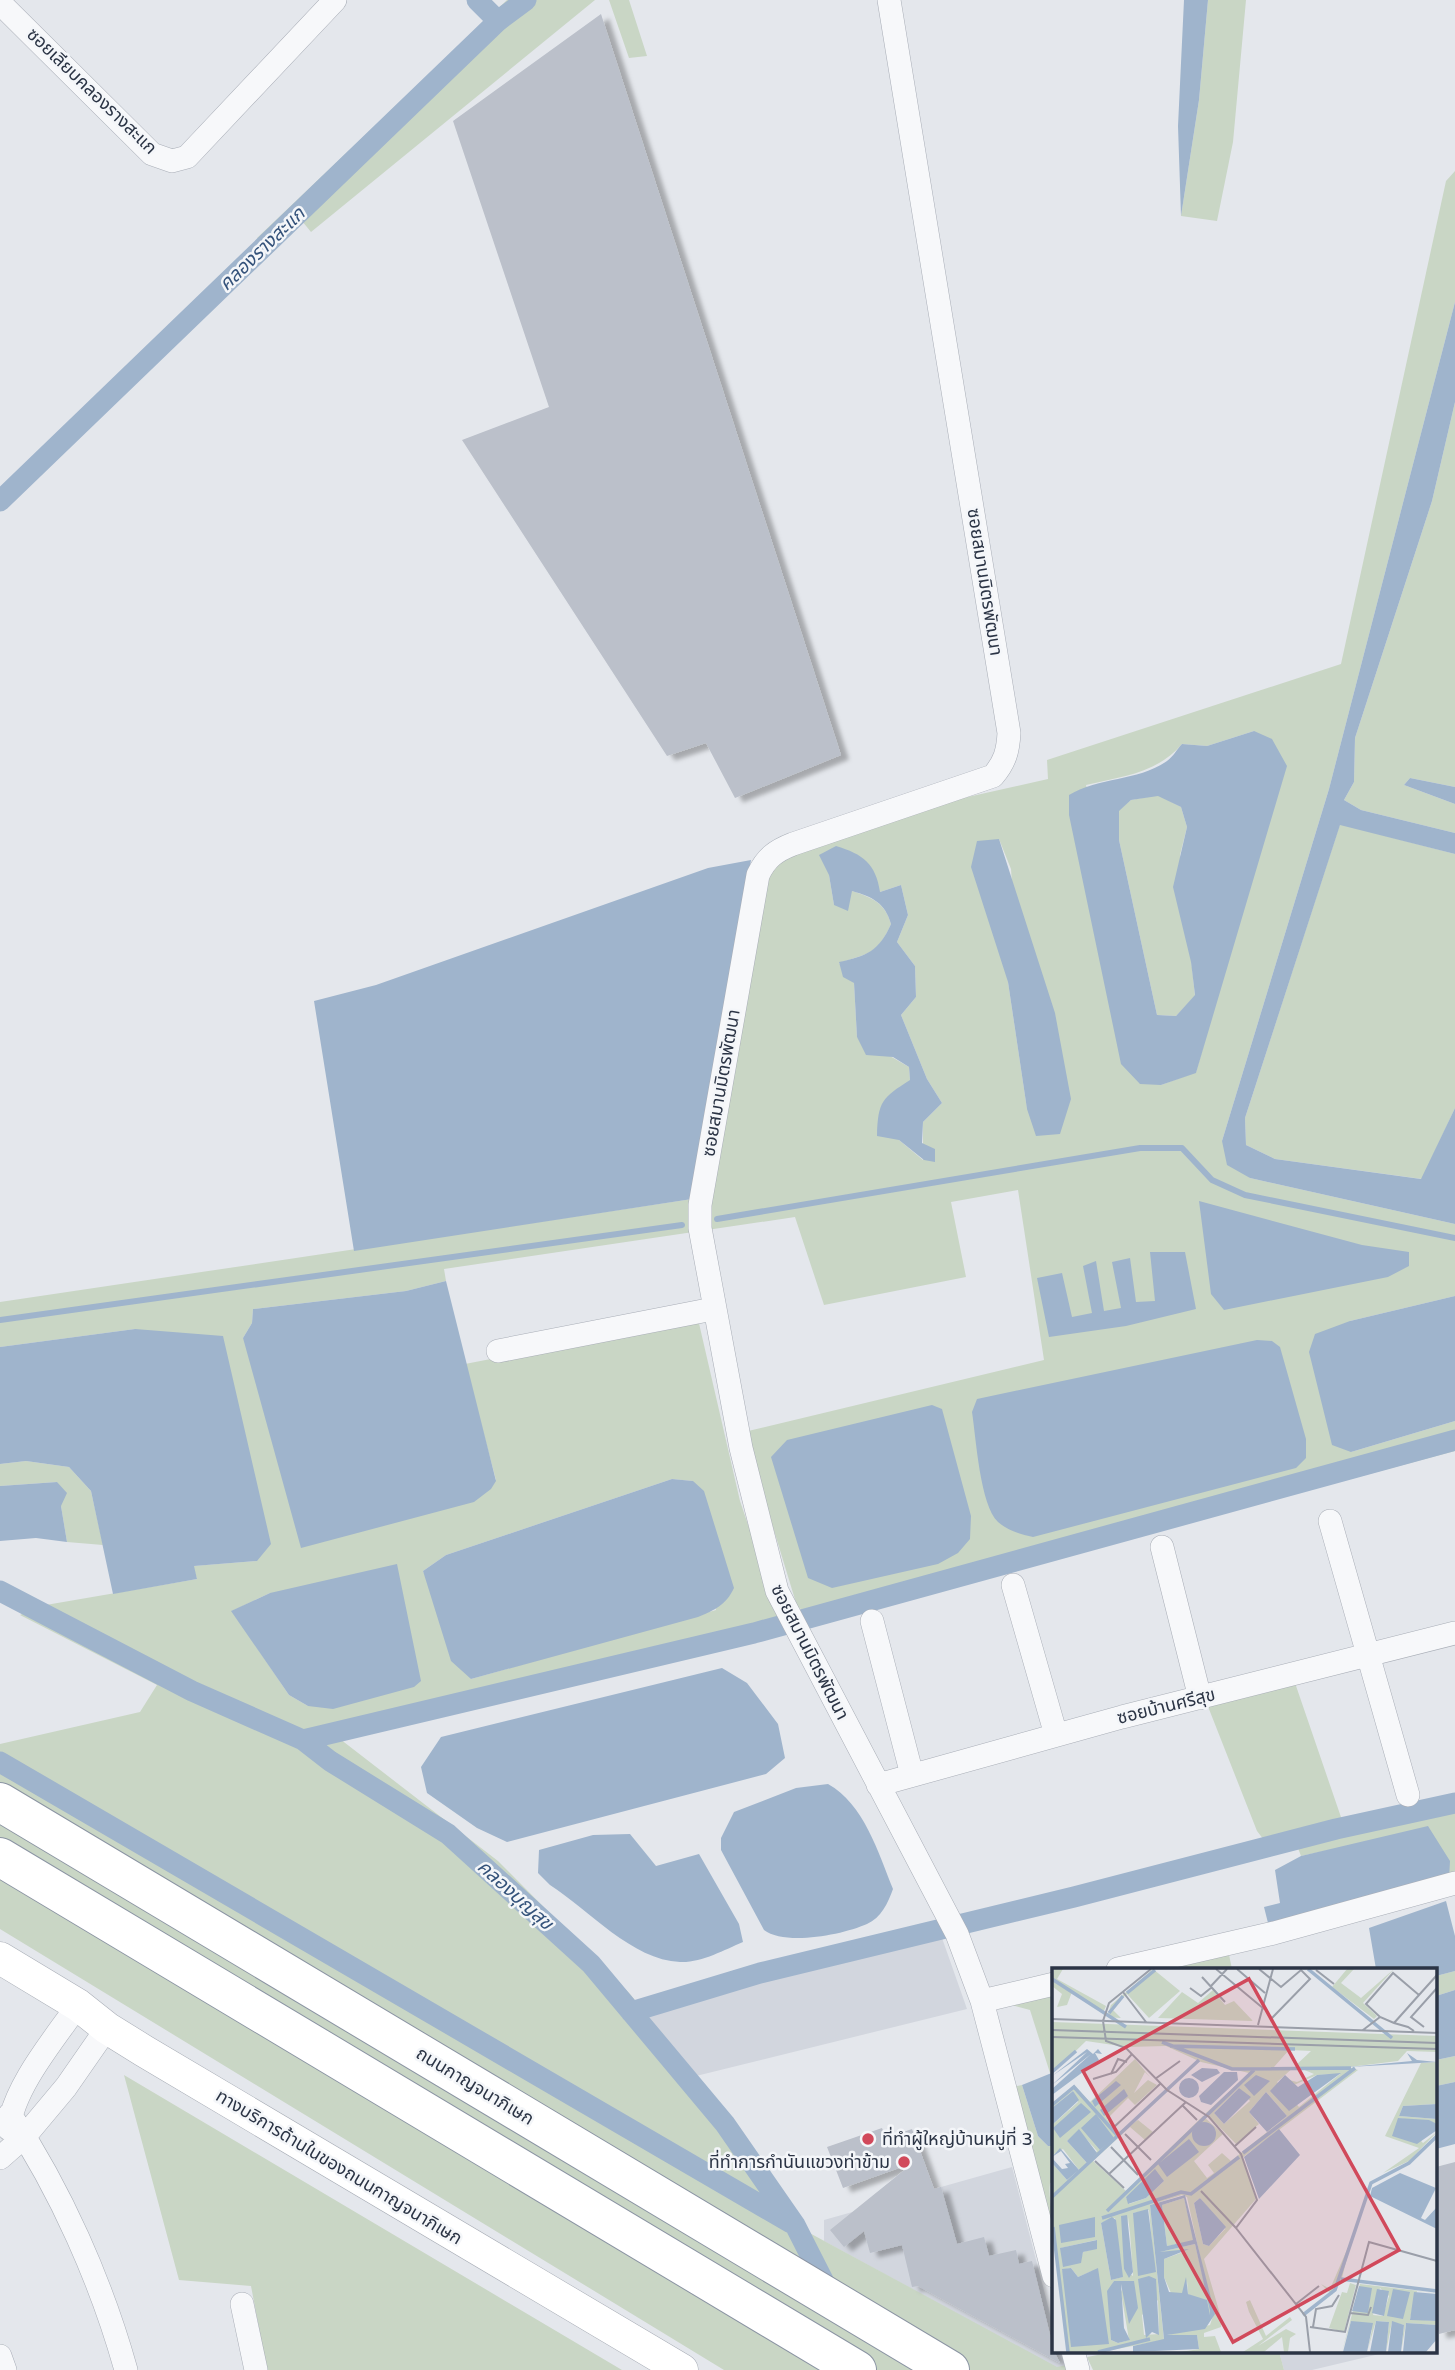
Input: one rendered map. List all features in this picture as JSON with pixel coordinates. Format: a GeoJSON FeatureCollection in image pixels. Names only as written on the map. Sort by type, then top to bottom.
{"type":"FeatureCollection","features":[{"type":"Feature","properties":{"kind":"highway","name":"ถนนกาญจนาภิเษก"},"geometry":{"type":"LineString","coordinates":[[0,1802],[950,2370]]}},
{"type":"Feature","properties":{"kind":"highway"},"geometry":{"type":"LineString","coordinates":[[0,1857],[857,2370]]}},
{"type":"Feature","properties":{"kind":"main road","name":"ทางบริการด้านในของถนนกาญจนาภิเษก"},"geometry":{"type":"LineString","coordinates":[[0,1958],[78,2005],[107,2028],[682,2370]]}},
{"type":"Feature","properties":{"kind":"street","name":"ซอยเลียบคลองรางสะแก"},"geometry":{"type":"LineString","coordinates":[[0,3],[152,154],[173,160],[187,157],[335,0]]}},
{"type":"Feature","properties":{"kind":"street","name":"ซอยสมานมิตรพัฒนา"},"geometry":{"type":"LineString","coordinates":[[889,0],[1009,733],[1008,749],[1003,764],[993,776],[793,844],[777,851],[764,862],[758,875],[700,1205],[701,1249],[741,1448],[777,1591],[953,1927],[982,2001],[1052,2268]]}},
{"type":"Feature","properties":{"kind":"street"},"geometry":{"type":"LineString","coordinates":[[498,1351],[713,1309]]}},
{"type":"Feature","properties":{"kind":"street"},"geometry":{"type":"LineString","coordinates":[[1330,1521],[1408,1795]]}},
{"type":"Feature","properties":{"kind":"street"},"geometry":{"type":"LineString","coordinates":[[1162,1547],[1200,1698]]}},
{"type":"Feature","properties":{"kind":"street"},"geometry":{"type":"LineString","coordinates":[[1013,1585],[1056,1735]]}},
{"type":"Feature","properties":{"kind":"street"},"geometry":{"type":"LineString","coordinates":[[872,1621],[912,1775]]}},
{"type":"Feature","properties":{"kind":"street","name":"ซอยบ้านศรีสุข"},"geometry":{"type":"LineString","coordinates":[[878,1785],[1366,1653],[1455,1633]]}},
{"type":"Feature","properties":{"kind":"street"},"geometry":{"type":"LineString","coordinates":[[1122,1968],[1274,1933],[1455,1883]]}},
{"type":"Feature","properties":{"kind":"street"},"geometry":{"type":"LineString","coordinates":[[982,2001],[1052,1984]]}},
{"type":"Feature","properties":{"kind":"street"},"geometry":{"type":"LineString","coordinates":[[78,2005],[36,2066],[10,2114],[11,2148],[52,2183],[113,2321],[127,2370]]}},
{"type":"Feature","properties":{"kind":"street"},"geometry":{"type":"LineString","coordinates":[[11,2148],[66,2087],[107,2028]]}},
{"type":"Feature","properties":{"kind":"street"},"geometry":{"type":"LineString","coordinates":[[242,2304],[256,2370]]}},
{"type":"Feature","properties":{"kind":"street"},"geometry":{"type":"LineString","coordinates":[[1073,2352],[1078,2370]]}},
{"type":"Feature","properties":{"kind":"street"},"geometry":{"type":"LineString","coordinates":[[0,2356],[5,2370]]}},
{"type":"Feature","properties":{"kind":"shaded area"},"geometry":{"type":"Polygon","coordinates":[[[942,1938],[967,2009],[696,2076],[644,2012],[686,1998],[942,1938]]]}},
{"type":"Feature","properties":{"kind":"shaded area"},"geometry":{"type":"Polygon","coordinates":[[[1012,2167],[1052,2321],[1052,2352],[1062,2352],[1067,2365],[1057,2368],[824,2241],[824,2220],[1012,2167]]]}},
{"type":"Feature","properties":{"kind":"shaded area"},"geometry":{"type":"Polygon","coordinates":[[[1279,2352],[1388,2352],[1312,2370],[1284,2370],[1279,2352]]]}},
{"type":"Feature","properties":{"kind":"green space"},"geometry":{"type":"Polygon","coordinates":[[[507,0],[595,0],[311,232],[302,221],[271,254],[257,238],[507,0]]]}},
{"type":"Feature","properties":{"kind":"green space"},"geometry":{"type":"Polygon","coordinates":[[[609,0],[629,0],[647,56],[629,58],[609,0]]]}},
{"type":"Feature","properties":{"kind":"green space"},"geometry":{"type":"Polygon","coordinates":[[[1208,0],[1246,0],[1233,142],[1217,221],[1181,216],[1199,100],[1208,0]]]}},
{"type":"Feature","properties":{"kind":"green space"},"geometry":{"type":"Polygon","coordinates":[[[1455,171],[1455,302],[1329,789],[1222,1141],[1250,1178],[1455,1224],[1455,1296],[1350,1321],[1351,1452],[1455,1421],[1455,1451],[817,1622],[797,1606],[744,1432],[1044,1360],[1018,1190],[951,1202],[966,1277],[824,1305],[795,1217],[444,1269],[446,1281],[406,1291],[253,1309],[252,1323],[243,1338],[496,1480],[465,1364],[698,1319],[740,1501],[784,1631],[340,1739],[498,1861],[630,1994],[733,2123],[804,2230],[1057,2367],[1067,2365],[1068,2370],[724,2370],[0,1929],[0,1744],[140,1712],[157,1685],[20,1615],[40,1606],[197,1579],[193,1566],[257,1561],[135,1329],[0,1347],[0,1302],[692,1199],[766,871],[785,857],[932,805],[1048,779],[1047,760],[1341,664],[1446,181],[1455,171]],[[1254,731],[1207,746],[1182,744],[1150,768],[1086,785],[1161,1085],[1196,1072],[1229,956],[1254,731]],[[999,839],[1008,982],[1027,1109],[1011,869],[999,839]],[[829,875],[834,905],[852,891],[882,906],[891,924],[881,942],[871,951],[839,963],[854,983],[857,1037],[909,1067],[910,1080],[899,1140],[923,1160],[923,1122],[942,1103],[927,1079],[901,1015],[916,997],[915,966],[897,942],[908,915],[901,885],[880,892],[829,875]],[[672,1479],[446,1555],[423,1571],[471,1679],[716,1610],[693,1481],[672,1479]],[[270,1593],[232,1611],[289,1695],[308,1706],[270,1593]]]}},
{"type":"Feature","properties":{"kind":"green space"},"geometry":{"type":"Polygon","coordinates":[[[1455,402],[1455,787],[1410,778],[1404,785],[1455,804],[1455,833],[1361,810],[1344,800],[1354,782],[1355,738],[1432,501],[1455,402]]]}},
{"type":"Feature","properties":{"kind":"green space"},"geometry":{"type":"Polygon","coordinates":[[[1158,795],[1181,807],[1187,827],[1180,855],[1195,996],[1176,1016],[1157,1015],[1119,840],[1118,811],[1131,800],[1158,795]]]}},
{"type":"Feature","properties":{"kind":"green space"},"geometry":{"type":"Polygon","coordinates":[[[1340,824],[1455,854],[1455,1108],[1422,1179],[1275,1159],[1246,1145],[1245,1118],[1340,824]]]}},
{"type":"Feature","properties":{"kind":"green space"},"geometry":{"type":"Polygon","coordinates":[[[26,1461],[69,1467],[91,1491],[103,1545],[67,1542],[57,1482],[0,1486],[0,1464],[26,1461]]]}},
{"type":"Feature","properties":{"kind":"green space"},"geometry":{"type":"Polygon","coordinates":[[[1294,1680],[1343,1823],[1455,1795],[1455,1891],[1362,1843],[1301,1856],[1293,1835],[1267,1844],[1257,1831],[1207,1704],[1294,1680]]]}},
{"type":"Feature","properties":{"kind":"green space"},"geometry":{"type":"Polygon","coordinates":[[[1228,1950],[1232,1968],[1144,1968],[1228,1950]]]}},
{"type":"Feature","properties":{"kind":"green space"},"geometry":{"type":"Polygon","coordinates":[[[1455,1971],[1455,1990],[1438,1995],[1438,1975],[1455,1971]]]}},
{"type":"Feature","properties":{"kind":"green space"},"geometry":{"type":"Polygon","coordinates":[[[1052,1989],[1052,2072],[1030,2010],[1004,2003],[1052,1989]]]}},
{"type":"Feature","properties":{"kind":"green space"},"geometry":{"type":"Polygon","coordinates":[[[1455,2056],[1455,2082],[1438,2086],[1438,2060],[1455,2056]]]}},
{"type":"Feature","properties":{"kind":"green space"},"geometry":{"type":"Polygon","coordinates":[[[124,2075],[622,2370],[267,2370],[251,2286],[179,2280],[124,2075]]]}},
{"type":"Feature","properties":{"kind":"green space"},"geometry":{"type":"Polygon","coordinates":[[[1022,2085],[1038,2136],[1048,2146],[1052,2146],[1052,2227],[1012,2087],[1022,2085]]]}},
{"type":"Feature","properties":{"kind":"green space"},"geometry":{"type":"Polygon","coordinates":[[[1113,2352],[1279,2352],[1284,2370],[1093,2370],[1087,2357],[1113,2352]]]}},
{"type":"Feature","properties":{"kind":"water"},"geometry":{"type":"Polygon","coordinates":[[[1184,0],[1208,0],[1199,100],[1181,216],[1178,126],[1184,0]]]}},
{"type":"Feature","properties":{"kind":"water"},"geometry":{"type":"Polygon","coordinates":[[[1455,302],[1455,402],[1432,501],[1355,738],[1354,782],[1344,800],[1361,810],[1455,833],[1455,854],[1340,825],[1245,1118],[1246,1145],[1275,1159],[1421,1179],[1455,1108],[1455,1224],[1250,1178],[1227,1165],[1222,1141],[1329,789],[1455,302]]]}},
{"type":"Feature","properties":{"kind":"water"},"geometry":{"type":"Polygon","coordinates":[[[1254,731],[1272,739],[1287,766],[1196,1073],[1161,1085],[1140,1084],[1121,1064],[1069,815],[1069,795],[1093,785],[1156,767],[1169,759],[1182,744],[1207,746],[1254,731]],[[1158,796],[1131,800],[1119,811],[1119,840],[1157,1015],[1176,1016],[1195,995],[1191,962],[1173,887],[1187,827],[1181,807],[1158,796]]]}},
{"type":"Feature","properties":{"kind":"water"},"geometry":{"type":"Polygon","coordinates":[[[1410,778],[1455,787],[1455,804],[1404,785],[1410,778]]]}},
{"type":"Feature","properties":{"kind":"water"},"geometry":{"type":"Polygon","coordinates":[[[999,839],[1055,1013],[1071,1099],[1060,1134],[1036,1136],[1027,1109],[1008,982],[971,867],[977,841],[999,839]]]}},
{"type":"Feature","properties":{"kind":"water"},"geometry":{"type":"Polygon","coordinates":[[[836,846],[867,862],[875,874],[880,892],[901,885],[908,915],[897,942],[915,966],[916,997],[901,1015],[927,1079],[942,1103],[923,1122],[922,1143],[935,1149],[935,1162],[924,1160],[899,1140],[877,1136],[880,1108],[893,1091],[910,1080],[909,1067],[893,1057],[866,1055],[857,1037],[854,983],[843,977],[839,962],[871,951],[882,940],[891,924],[882,906],[859,893],[852,891],[848,911],[834,905],[829,875],[819,855],[836,846]]]}},
{"type":"Feature","properties":{"kind":"water"},"geometry":{"type":"Polygon","coordinates":[[[751,860],[692,1199],[354,1251],[314,1001],[376,985],[708,868],[751,860]]]}},
{"type":"Feature","properties":{"kind":"water"},"geometry":{"type":"Polygon","coordinates":[[[1199,1201],[1362,1245],[1409,1252],[1409,1266],[1388,1277],[1224,1310],[1211,1294],[1199,1201]]]}},
{"type":"Feature","properties":{"kind":"water"},"geometry":{"type":"Polygon","coordinates":[[[1150,1252],[1185,1252],[1196,1309],[1126,1326],[1049,1337],[1037,1278],[1062,1273],[1072,1317],[1092,1313],[1083,1266],[1096,1261],[1104,1311],[1121,1308],[1112,1262],[1130,1258],[1136,1302],[1155,1301],[1150,1252]]]}},
{"type":"Feature","properties":{"kind":"water"},"geometry":{"type":"Polygon","coordinates":[[[446,1281],[496,1481],[491,1489],[474,1502],[301,1548],[243,1338],[252,1323],[253,1309],[406,1291],[446,1281]]]}},
{"type":"Feature","properties":{"kind":"water"},"geometry":{"type":"Polygon","coordinates":[[[1455,1296],[1455,1421],[1351,1452],[1332,1445],[1309,1352],[1315,1334],[1350,1321],[1455,1296]]]}},
{"type":"Feature","properties":{"kind":"water"},"geometry":{"type":"Polygon","coordinates":[[[135,1329],[223,1336],[271,1544],[257,1561],[194,1566],[197,1579],[113,1594],[91,1491],[69,1467],[26,1461],[0,1464],[0,1347],[135,1329]]]}},
{"type":"Feature","properties":{"kind":"water"},"geometry":{"type":"Polygon","coordinates":[[[1257,1340],[1272,1341],[1280,1347],[1306,1439],[1306,1458],[1296,1468],[1033,1537],[1015,1532],[998,1522],[987,1501],[977,1454],[972,1412],[977,1399],[1257,1340]]]}},
{"type":"Feature","properties":{"kind":"water"},"geometry":{"type":"Polygon","coordinates":[[[932,1405],[942,1409],[971,1516],[970,1539],[958,1553],[938,1564],[832,1588],[808,1578],[771,1457],[787,1440],[932,1405]]]}},
{"type":"Feature","properties":{"kind":"water"},"geometry":{"type":"Polygon","coordinates":[[[672,1479],[693,1481],[704,1491],[734,1588],[724,1603],[698,1617],[471,1679],[451,1661],[423,1571],[446,1555],[672,1479]]]}},
{"type":"Feature","properties":{"kind":"water"},"geometry":{"type":"Polygon","coordinates":[[[57,1482],[67,1493],[61,1506],[67,1542],[36,1538],[0,1541],[0,1486],[57,1482]]]}},
{"type":"Feature","properties":{"kind":"water"},"geometry":{"type":"Polygon","coordinates":[[[397,1564],[421,1681],[414,1687],[333,1709],[308,1706],[289,1695],[231,1611],[270,1593],[397,1564]]]}},
{"type":"Feature","properties":{"kind":"water"},"geometry":{"type":"Polygon","coordinates":[[[722,1668],[747,1683],[778,1724],[785,1758],[766,1774],[507,1842],[477,1828],[427,1793],[421,1767],[441,1737],[722,1668]]]}},
{"type":"Feature","properties":{"kind":"water"},"geometry":{"type":"Polygon","coordinates":[[[828,1784],[841,1793],[860,1816],[893,1889],[880,1914],[867,1924],[814,1937],[773,1935],[764,1930],[721,1850],[721,1838],[734,1812],[796,1788],[828,1784]]]}},
{"type":"Feature","properties":{"kind":"water"},"geometry":{"type":"Polygon","coordinates":[[[1428,1826],[1450,1861],[1449,1879],[1269,1927],[1264,1907],[1280,1903],[1275,1870],[1301,1856],[1428,1826]]]}},
{"type":"Feature","properties":{"kind":"water"},"geometry":{"type":"Polygon","coordinates":[[[630,1834],[656,1866],[699,1854],[739,1924],[743,1942],[688,1962],[662,1959],[645,1953],[612,1932],[538,1873],[539,1850],[593,1835],[630,1834]]]}},
{"type":"Feature","properties":{"kind":"water"},"geometry":{"type":"Polygon","coordinates":[[[1446,1901],[1455,1936],[1455,1971],[1438,1975],[1438,1968],[1376,1968],[1369,1928],[1446,1901]]]}},
{"type":"Feature","properties":{"kind":"water"},"geometry":{"type":"Polygon","coordinates":[[[1455,1990],[1455,2056],[1438,2060],[1438,1995],[1455,1990]]]}},
{"type":"Feature","properties":{"kind":"water"},"geometry":{"type":"Polygon","coordinates":[[[1052,2073],[1052,2146],[1048,2146],[1038,2136],[1022,2085],[1052,2073]]]}},
{"type":"Feature","properties":{"kind":"water"},"geometry":{"type":"Polygon","coordinates":[[[1455,2082],[1455,2144],[1438,2148],[1438,2086],[1455,2082]]]}},
{"type":"Feature","properties":{"kind":"building"},"geometry":{"type":"Polygon","coordinates":[[[601,14],[841,755],[735,798],[706,743],[667,756],[462,440],[549,407],[453,121],[601,14]]]}},
{"type":"Feature","properties":{"kind":"building"},"geometry":{"type":"Polygon","coordinates":[[[882,2128],[886,2138],[912,2129],[934,2189],[941,2187],[957,2244],[984,2237],[989,2256],[1016,2250],[1019,2264],[1032,2261],[1052,2352],[1060,2363],[918,2286],[912,2287],[902,2245],[870,2253],[864,2231],[844,2247],[830,2230],[913,2163],[843,2188],[827,2147],[882,2128]]]}},
{"type":"Feature","properties":{"kind":"building"},"geometry":{"type":"Polygon","coordinates":[[[1455,2162],[1455,2330],[1439,2334],[1438,2329],[1438,2166],[1455,2162]]]}},
{"type":"Feature","properties":{"kind":"waterway"},"geometry":{"type":"LineString","coordinates":[[477,0],[498,21]]}},
{"type":"Feature","properties":{"kind":"waterway","name":"คลองรางสะแก"},"geometry":{"type":"LineString","coordinates":[[0,501],[498,21],[526,0]]}},
{"type":"Feature","properties":{"kind":"waterway"},"geometry":{"type":"LineString","coordinates":[[717,1219],[1140,1148],[1182,1148],[1212,1180],[1245,1195],[1455,1238]]}},
{"type":"Feature","properties":{"kind":"waterway"},"geometry":{"type":"LineString","coordinates":[[0,1320],[682,1225]]}},
{"type":"Feature","properties":{"kind":"waterway"},"geometry":{"type":"LineString","coordinates":[[303,1740],[754,1633],[1455,1440]]}},
{"type":"Feature","properties":{"kind":"waterway","name":"คลองบุญสุข"},"geometry":{"type":"LineString","coordinates":[[0,1591],[192,1691],[303,1740],[330,1761],[448,1834],[591,1964],[725,2124],[795,2225],[829,2292]]}},
{"type":"Feature","properties":{"kind":"waterway"},"geometry":{"type":"LineString","coordinates":[[0,1762],[791,2223]]}},
{"type":"Feature","properties":{"kind":"waterway"},"geometry":{"type":"LineString","coordinates":[[631,2012],[760,1973],[1074,1897],[1336,1829],[1455,1803]]}},
{"type":"Feature","properties":{"kind":"place","name":"ที่ทำผู้ใหญ่บ้านหมู่ที่ 3"},"geometry":{"type":"Point","coordinates":[868,2139]}},
{"type":"Feature","properties":{"kind":"place","name":"ที่ทำการกำนันแขวงท่าข้าม"},"geometry":{"type":"Point","coordinates":[904,2162]}}]}
